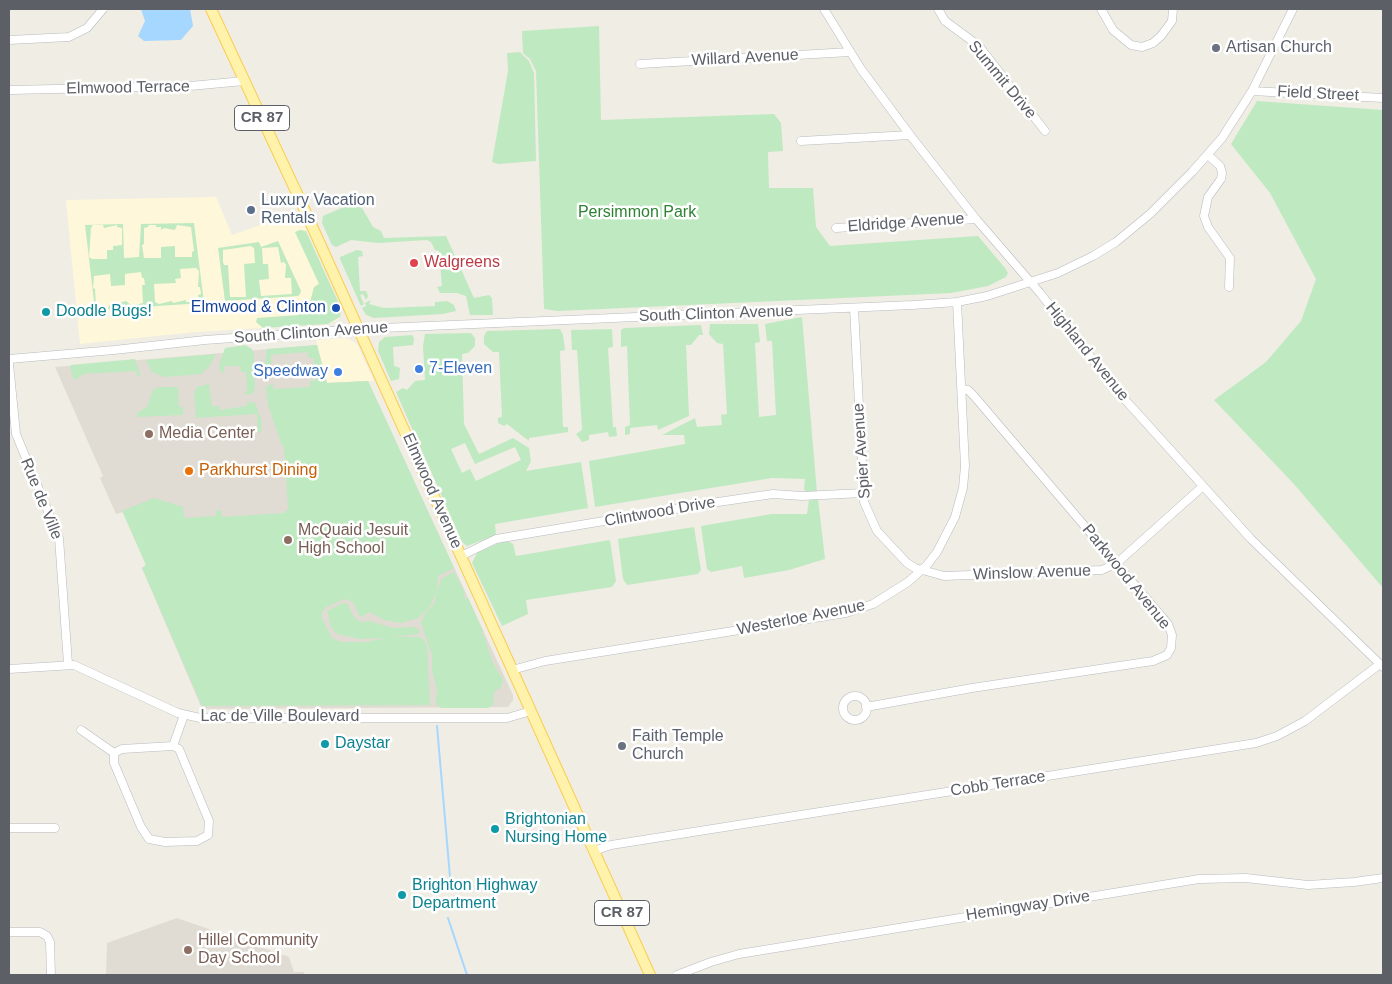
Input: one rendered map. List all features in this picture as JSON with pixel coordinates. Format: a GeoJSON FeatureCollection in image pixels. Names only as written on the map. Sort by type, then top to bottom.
{"type":"FeatureCollection","features":[{"type":"Feature","properties":{"kind":"main road","name":"Elmwood Avenue"},"geometry":{"type":"LineString","coordinates":[[211,9],[359,329],[650,975]]}},
{"type":"Feature","properties":{"kind":"street"},"geometry":{"type":"LineString","coordinates":[[9,40],[69,37],[87,28],[103,9]]}},
{"type":"Feature","properties":{"kind":"street","name":"Highland Avenue"},"geometry":{"type":"LineString","coordinates":[[824,9],[850,52],[910,135],[976,219],[1032,282],[1119,393],[1251,539],[1382,666]]}},
{"type":"Feature","properties":{"kind":"street","name":"Summit Drive"},"geometry":{"type":"LineString","coordinates":[[938,9],[945,21],[979,46],[1045,131]]}},
{"type":"Feature","properties":{"kind":"street"},"geometry":{"type":"LineString","coordinates":[[1102,9],[1113,30],[1131,45],[1142,47],[1153,43],[1161,36],[1172,21],[1173,9]]}},
{"type":"Feature","properties":{"kind":"street","name":"South Clinton Avenue"},"geometry":{"type":"LineString","coordinates":[[9,359],[103,352],[211,339],[359,329],[854,308],[957,302],[987,296],[1032,282],[1076,265],[1116,242],[1150,214],[1208,155],[1252,91],[1293,9]]}},
{"type":"Feature","properties":{"kind":"street","name":"Willard Avenue"},"geometry":{"type":"LineString","coordinates":[[640,64],[850,52]]}},
{"type":"Feature","properties":{"kind":"street","name":"Elmwood Terrace"},"geometry":{"type":"LineString","coordinates":[[11,90],[190,86],[244,81]]}},
{"type":"Feature","properties":{"kind":"street","name":"Field Street"},"geometry":{"type":"LineString","coordinates":[[1252,91],[1383,98]]}},
{"type":"Feature","properties":{"kind":"street"},"geometry":{"type":"LineString","coordinates":[[801,141],[910,135]]}},
{"type":"Feature","properties":{"kind":"street"},"geometry":{"type":"LineString","coordinates":[[1208,155],[1220,166],[1222,172],[1221,179],[1208,197],[1204,216],[1207,225],[1230,258],[1229,287]]}},
{"type":"Feature","properties":{"kind":"street","name":"Eldridge Avenue"},"geometry":{"type":"LineString","coordinates":[[836,228],[976,219]]}},
{"type":"Feature","properties":{"kind":"street","name":"Westerloe Avenue"},"geometry":{"type":"LineString","coordinates":[[512,670],[545,661],[846,613],[884,599],[922,570],[937,552],[955,517],[963,488],[965,466],[957,302]]}},
{"type":"Feature","properties":{"kind":"street","name":"Spier Avenue"},"geometry":{"type":"LineString","coordinates":[[854,308],[863,493],[867,513],[877,531],[907,563],[922,570]]}},
{"type":"Feature","properties":{"kind":"street","name":"Rue de Ville"},"geometry":{"type":"LineString","coordinates":[[9,364],[16,434],[59,538],[68,664]]}},
{"type":"Feature","properties":{"kind":"street","name":"Parkwood Avenue"},"geometry":{"type":"LineString","coordinates":[[866,707],[972,688],[1153,661],[1162,658],[1171,648],[1172,635],[1170,628],[974,396],[968,390],[962,389]]}},
{"type":"Feature","properties":{"kind":"street","name":"Winslow Avenue"},"geometry":{"type":"LineString","coordinates":[[922,570],[944,576],[1096,571],[1117,563],[1202,487]]}},
{"type":"Feature","properties":{"kind":"street","name":"Clintwood Drive"},"geometry":{"type":"LineString","coordinates":[[461,556],[496,539],[773,494],[806,496],[863,493]]}},
{"type":"Feature","properties":{"kind":"street","name":"Lac de Ville Boulevard"},"geometry":{"type":"LineString","coordinates":[[9,669],[68,664],[78,666],[184,715],[209,718],[507,718],[531,711]]}},
{"type":"Feature","properties":{"kind":"street","name":"Cobb Terrace"},"geometry":{"type":"LineString","coordinates":[[594,851],[611,845],[1256,743],[1277,736],[1306,721],[1382,666]]}},
{"type":"Feature","properties":{"kind":"street"},"geometry":{"type":"LineString","coordinates":[[173,746],[184,715]]}},
{"type":"Feature","properties":{"kind":"street"},"geometry":{"type":"LineString","coordinates":[[81,730],[114,753]]}},
{"type":"Feature","properties":{"kind":"street"},"geometry":{"type":"LineString","coordinates":[[173,746],[182,755],[209,821],[208,834],[197,841],[158,842],[146,836],[114,763],[114,753],[122,748],[173,746]]}},
{"type":"Feature","properties":{"kind":"street"},"geometry":{"type":"LineString","coordinates":[[9,828],[55,828]]}},
{"type":"Feature","properties":{"kind":"street","name":"Hemingway Drive"},"geometry":{"type":"LineString","coordinates":[[677,975],[739,954],[1199,879],[1246,878],[1308,885],[1383,878]]}},
{"type":"Feature","properties":{"kind":"street"},"geometry":{"type":"LineString","coordinates":[[9,932],[40,932],[46,936],[50,942],[51,975]]}},
{"type":"Feature","properties":{"kind":"shaded area"},"geometry":{"type":"Polygon","coordinates":[[[216,197],[232,235],[298,212],[341,308],[339,319],[328,324],[195,332],[80,344],[66,200],[216,197]]]}},
{"type":"Feature","properties":{"kind":"shaded area"},"geometry":{"type":"Polygon","coordinates":[[[347,338],[357,344],[374,381],[327,383],[316,340],[347,338]]]}},
{"type":"Feature","properties":{"kind":"shaded area","name":"McQuaid Jesuit High School"},"geometry":{"type":"Polygon","coordinates":[[[317,345],[327,383],[368,381],[513,695],[513,700],[508,707],[202,709],[142,568],[146,565],[123,512],[116,514],[100,478],[103,476],[55,367],[317,345]]]}},
{"type":"Feature","properties":{"kind":"shaded area","name":"Hillel Community Day School"},"geometry":{"type":"Polygon","coordinates":[[[177,918],[289,957],[294,972],[304,972],[304,975],[106,975],[107,943],[177,918]]]}},
{"type":"Feature","properties":{"kind":"green space","name":"Persimmon Park"},"geometry":{"type":"Polygon","coordinates":[[[599,26],[601,120],[774,114],[781,123],[783,151],[768,152],[769,188],[813,188],[816,227],[830,246],[978,236],[1005,268],[1008,273],[1006,277],[988,286],[951,293],[558,311],[544,309],[536,71],[530,59],[523,53],[522,31],[599,26]]]}},
{"type":"Feature","properties":{"kind":"green space"},"geometry":{"type":"Polygon","coordinates":[[[520,52],[529,61],[534,73],[536,161],[498,164],[492,162],[508,71],[507,53],[520,52]]]}},
{"type":"Feature","properties":{"kind":"green space"},"geometry":{"type":"Polygon","coordinates":[[[1257,101],[1383,110],[1383,588],[1293,483],[1214,400],[1266,362],[1301,321],[1316,279],[1270,193],[1231,144],[1257,101]]]}},
{"type":"Feature","properties":{"kind":"green space"},"geometry":{"type":"Polygon","coordinates":[[[358,201],[373,227],[381,231],[384,238],[446,236],[474,298],[489,295],[492,298],[493,315],[470,315],[466,296],[457,293],[440,293],[437,287],[442,286],[439,251],[435,250],[431,242],[427,240],[378,243],[351,240],[336,247],[332,245],[322,223],[323,216],[358,201]]]}},
{"type":"Feature","properties":{"kind":"green space"},"geometry":{"type":"Polygon","coordinates":[[[194,223],[204,303],[95,310],[85,225],[123,224],[124,258],[139,257],[141,224],[194,223]],[[93,225],[91,228],[89,257],[92,259],[107,259],[107,250],[113,250],[113,246],[122,245],[122,228],[117,227],[117,225],[104,228],[103,225],[93,225]],[[149,225],[144,228],[144,244],[142,245],[144,258],[161,258],[161,247],[175,246],[175,257],[192,257],[192,252],[194,251],[191,227],[177,225],[175,230],[164,228],[161,230],[161,227],[156,227],[156,225],[149,225]],[[196,268],[180,269],[181,278],[175,279],[176,283],[154,284],[155,302],[159,304],[186,300],[186,302],[194,302],[194,300],[199,299],[198,295],[201,294],[200,287],[198,287],[199,271],[196,268]],[[141,272],[125,274],[125,285],[111,286],[110,274],[94,276],[93,288],[95,289],[96,306],[108,308],[112,302],[115,304],[126,301],[132,306],[143,303],[142,285],[145,285],[141,272]]]}},
{"type":"Feature","properties":{"kind":"green space"},"geometry":{"type":"Polygon","coordinates":[[[300,230],[306,231],[341,308],[340,317],[328,324],[263,328],[256,322],[257,318],[299,315],[299,309],[310,302],[314,287],[319,284],[295,232],[300,230]]]}},
{"type":"Feature","properties":{"kind":"green space"},"geometry":{"type":"Polygon","coordinates":[[[278,241],[301,291],[300,294],[298,296],[225,301],[218,248],[259,242],[261,247],[278,241]],[[251,246],[223,250],[224,265],[228,265],[230,297],[246,297],[244,264],[255,263],[254,248],[251,246]],[[278,247],[262,248],[263,264],[268,264],[269,279],[259,280],[261,296],[292,294],[291,278],[285,278],[286,265],[284,262],[281,263],[278,247]]]}},
{"type":"Feature","properties":{"kind":"green space"},"geometry":{"type":"Polygon","coordinates":[[[357,250],[362,251],[363,256],[358,257],[360,291],[366,291],[368,296],[366,300],[363,294],[360,295],[364,304],[361,306],[340,259],[340,257],[357,250]]]}},
{"type":"Feature","properties":{"kind":"green space"},"geometry":{"type":"Polygon","coordinates":[[[371,300],[369,304],[384,308],[435,306],[435,302],[447,301],[454,305],[456,311],[443,314],[374,318],[366,315],[362,308],[366,306],[365,303],[371,300]]]}},
{"type":"Feature","properties":{"kind":"green space"},"geometry":{"type":"Polygon","coordinates":[[[802,317],[817,492],[806,492],[804,489],[805,479],[772,478],[595,507],[589,461],[685,444],[684,435],[662,435],[695,418],[697,427],[722,425],[721,415],[727,414],[723,344],[717,343],[709,334],[710,324],[758,324],[760,342],[755,343],[759,417],[776,415],[772,341],[767,341],[765,324],[802,317]]]}},
{"type":"Feature","properties":{"kind":"green space"},"geometry":{"type":"Polygon","coordinates":[[[701,325],[703,335],[699,335],[691,345],[686,345],[689,416],[658,430],[657,425],[630,428],[630,434],[625,435],[625,427],[630,425],[627,346],[621,347],[621,330],[624,328],[701,325]]]}},
{"type":"Feature","properties":{"kind":"green space"},"geometry":{"type":"Polygon","coordinates":[[[560,329],[563,335],[565,350],[560,351],[563,427],[568,427],[568,432],[529,438],[529,441],[507,424],[504,426],[498,423],[498,418],[502,417],[499,352],[493,352],[484,344],[484,336],[487,331],[560,329]]]}},
{"type":"Feature","properties":{"kind":"green space"},"geometry":{"type":"Polygon","coordinates":[[[612,329],[613,347],[608,348],[613,427],[616,427],[617,436],[609,437],[608,432],[589,435],[589,440],[582,442],[576,434],[582,430],[577,350],[572,350],[571,330],[612,329]]]}},
{"type":"Feature","properties":{"kind":"green space"},"geometry":{"type":"Polygon","coordinates":[[[471,333],[475,338],[475,346],[468,353],[462,354],[464,424],[479,454],[513,438],[529,448],[531,461],[526,471],[581,462],[588,508],[495,524],[496,535],[467,546],[462,542],[396,392],[403,388],[407,390],[415,381],[425,380],[423,346],[425,334],[471,333]],[[465,443],[451,449],[462,473],[470,469],[476,481],[521,460],[515,447],[475,464],[465,443]]]}},
{"type":"Feature","properties":{"kind":"green space"},"geometry":{"type":"Polygon","coordinates":[[[412,335],[414,338],[413,345],[393,347],[394,366],[400,368],[399,379],[391,381],[378,351],[379,342],[385,337],[412,335]]]}},
{"type":"Feature","properties":{"kind":"green space"},"geometry":{"type":"Polygon","coordinates":[[[245,345],[252,349],[254,354],[255,387],[253,394],[242,394],[247,392],[246,372],[241,372],[240,366],[225,366],[224,373],[220,371],[219,365],[225,348],[245,345]]]}},
{"type":"Feature","properties":{"kind":"green space","name":"McQuaid Jesuit High School"},"geometry":{"type":"Polygon","coordinates":[[[317,345],[327,383],[368,381],[454,568],[438,576],[437,592],[429,608],[418,618],[401,623],[384,620],[370,612],[360,617],[353,602],[345,599],[326,607],[322,612],[322,618],[332,638],[341,642],[366,642],[386,638],[360,639],[337,634],[331,627],[327,611],[343,603],[347,603],[354,617],[361,622],[370,621],[392,628],[415,627],[420,631],[418,634],[393,637],[421,637],[427,645],[430,705],[202,706],[142,568],[146,565],[122,511],[154,498],[183,507],[184,518],[216,516],[216,511],[221,510],[222,517],[284,513],[288,509],[284,446],[282,446],[268,405],[266,389],[268,385],[273,384],[273,389],[310,387],[310,381],[315,381],[314,358],[308,358],[307,352],[271,355],[272,375],[269,378],[265,373],[266,352],[267,349],[317,345]]]}},
{"type":"Feature","properties":{"kind":"green space"},"geometry":{"type":"Polygon","coordinates":[[[216,354],[209,367],[201,374],[165,377],[152,372],[146,360],[216,354]]]}},
{"type":"Feature","properties":{"kind":"green space"},"geometry":{"type":"Polygon","coordinates":[[[135,359],[141,376],[136,375],[137,371],[83,374],[76,380],[73,378],[70,368],[71,365],[135,359]]]}},
{"type":"Feature","properties":{"kind":"green space"},"geometry":{"type":"Polygon","coordinates":[[[209,384],[212,406],[219,406],[219,410],[247,406],[247,402],[255,403],[262,422],[261,432],[258,433],[257,414],[196,418],[194,394],[196,387],[209,384]]]}},
{"type":"Feature","properties":{"kind":"green space"},"geometry":{"type":"Polygon","coordinates":[[[159,387],[178,387],[179,407],[183,407],[183,415],[137,417],[137,413],[147,407],[153,390],[159,387]]]}},
{"type":"Feature","properties":{"kind":"green space"},"geometry":{"type":"Polygon","coordinates":[[[818,499],[825,559],[789,570],[744,578],[742,566],[711,572],[707,569],[701,526],[772,514],[807,514],[809,500],[818,499]]]}},
{"type":"Feature","properties":{"kind":"green space"},"geometry":{"type":"Polygon","coordinates":[[[694,527],[701,570],[698,574],[627,585],[623,579],[618,539],[694,527]]]}},
{"type":"Feature","properties":{"kind":"green space"},"geometry":{"type":"Polygon","coordinates":[[[506,540],[513,544],[516,556],[610,540],[616,581],[612,587],[526,600],[528,614],[502,626],[472,563],[477,553],[506,540]]]}},
{"type":"Feature","properties":{"kind":"green space"},"geometry":{"type":"Polygon","coordinates":[[[454,572],[464,591],[465,599],[468,598],[483,631],[481,632],[492,661],[503,680],[501,687],[494,692],[493,705],[488,708],[441,708],[436,704],[437,690],[432,670],[432,655],[421,623],[424,615],[434,604],[441,579],[454,572]]]}},
{"type":"Feature","properties":{"kind":"water"},"geometry":{"type":"Polygon","coordinates":[[[141,9],[190,9],[193,26],[181,40],[144,41],[138,36],[145,21],[141,9]]]}},
{"type":"Feature","properties":{"kind":"waterway"},"geometry":{"type":"LineString","coordinates":[[437,726],[450,877]]}},
{"type":"Feature","properties":{"kind":"waterway"},"geometry":{"type":"LineString","coordinates":[[448,918],[467,975]]}},
{"type":"Feature","properties":{"kind":"place","name":"Artisan Church"},"geometry":{"type":"Point","coordinates":[1216,48]}},
{"type":"Feature","properties":{"kind":"place","name":"Luxury Vacation Rentals"},"geometry":{"type":"Point","coordinates":[251,210]}},
{"type":"Feature","properties":{"kind":"place","name":"Walgreens"},"geometry":{"type":"Point","coordinates":[414,263]}},
{"type":"Feature","properties":{"kind":"place","name":"Elmwood & Clinton"},"geometry":{"type":"Point","coordinates":[336,308]}},
{"type":"Feature","properties":{"kind":"place","name":"Doodle Bugs!"},"geometry":{"type":"Point","coordinates":[46,312]}},
{"type":"Feature","properties":{"kind":"place","name":"7-Eleven"},"geometry":{"type":"Point","coordinates":[419,369]}},
{"type":"Feature","properties":{"kind":"place","name":"Speedway"},"geometry":{"type":"Point","coordinates":[338,372]}},
{"type":"Feature","properties":{"kind":"place","name":"Media Center"},"geometry":{"type":"Point","coordinates":[149,434]}},
{"type":"Feature","properties":{"kind":"place","name":"Parkhurst Dining"},"geometry":{"type":"Point","coordinates":[189,471]}},
{"type":"Feature","properties":{"kind":"place","name":"McQuaid Jesuit High School"},"geometry":{"type":"Point","coordinates":[288,540]}},
{"type":"Feature","properties":{"kind":"place","name":"Daystar"},"geometry":{"type":"Point","coordinates":[325,744]}},
{"type":"Feature","properties":{"kind":"place","name":"Faith Temple Church"},"geometry":{"type":"Point","coordinates":[622,746]}},
{"type":"Feature","properties":{"kind":"place","name":"Brightonian Nursing Home"},"geometry":{"type":"Point","coordinates":[495,829]}},
{"type":"Feature","properties":{"kind":"place","name":"Brighton Highway Department"},"geometry":{"type":"Point","coordinates":[402,895]}},
{"type":"Feature","properties":{"kind":"place","name":"Hillel Community Day School"},"geometry":{"type":"Point","coordinates":[188,950]}}]}
